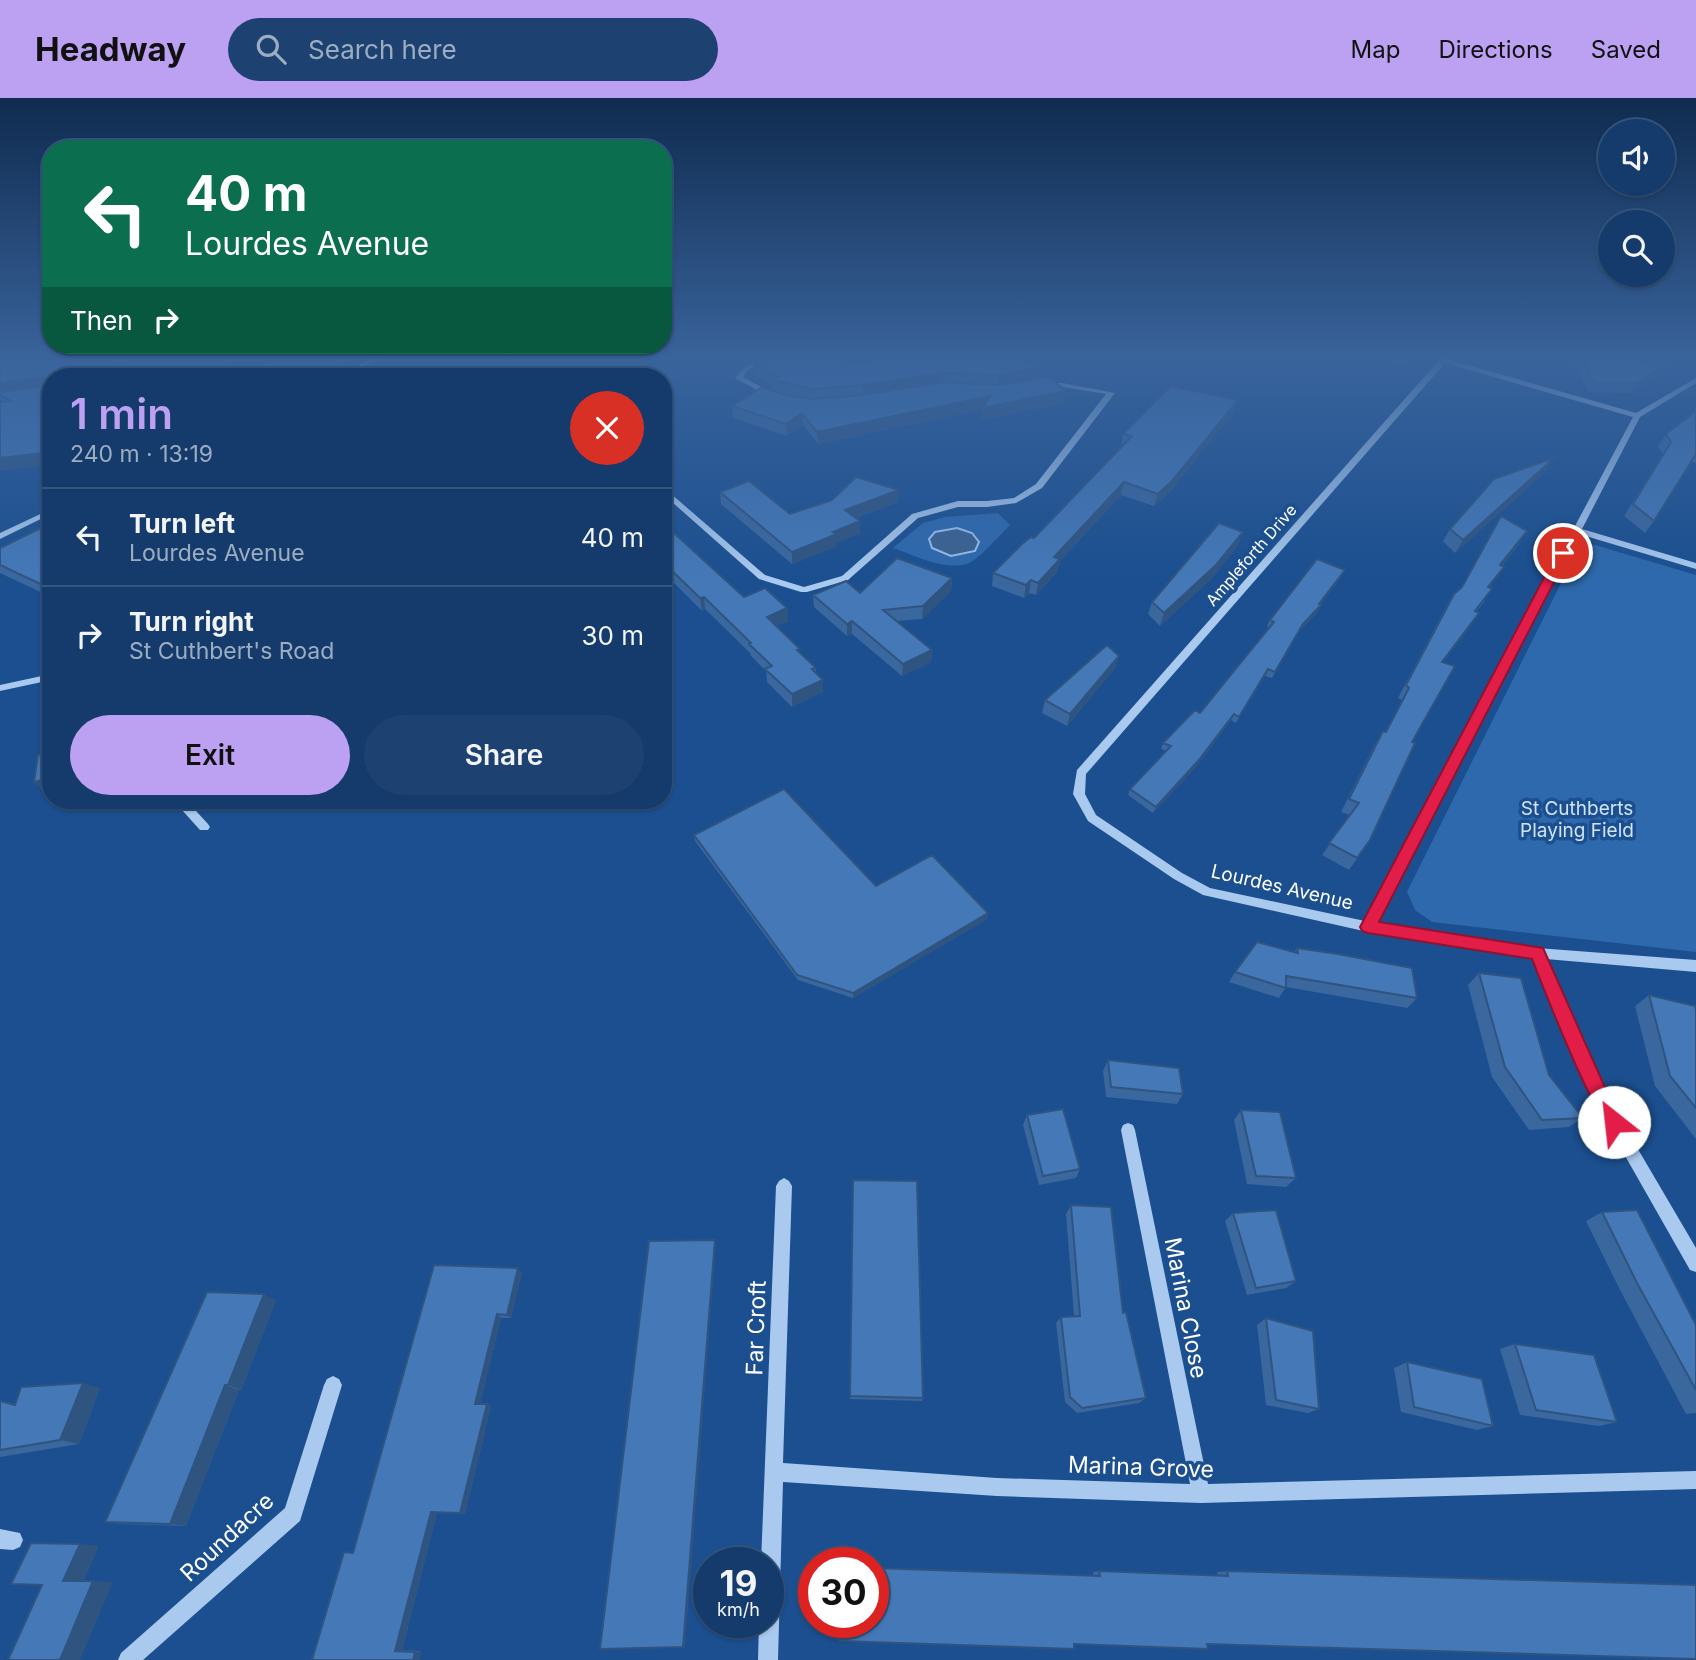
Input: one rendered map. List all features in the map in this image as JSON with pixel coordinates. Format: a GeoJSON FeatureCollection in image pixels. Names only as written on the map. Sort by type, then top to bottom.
{"type":"FeatureCollection","features":[{"type":"Feature","properties":{"kind":"street"},"geometry":{"type":"LineString","coordinates":[[672,497],[762,577],[804,590],[845,578],[915,516],[958,504],[987,505],[1016,500],[1039,486],[1081,432]]}},
{"type":"Feature","properties":{"kind":"street","name":"Ampleforth Drive"},"geometry":{"type":"LineString","coordinates":[[1081,773],[1380,432]]}},
{"type":"Feature","properties":{"kind":"street"},"geometry":{"type":"LineString","coordinates":[[1368,927],[1628,432]]}},
{"type":"Feature","properties":{"kind":"street"},"geometry":{"type":"LineString","coordinates":[[0,536],[42,515]]}},
{"type":"Feature","properties":{"kind":"street"},"geometry":{"type":"LineString","coordinates":[[1576,530],[1696,566]]}},
{"type":"Feature","properties":{"kind":"street"},"geometry":{"type":"LineString","coordinates":[[0,688],[42,679]]}},
{"type":"Feature","properties":{"kind":"street","name":"Lourdes Avenue"},"geometry":{"type":"LineString","coordinates":[[1081,773],[1079,794],[1092,818],[1207,891],[1368,927],[1537,953],[1696,966]]}},
{"type":"Feature","properties":{"kind":"street"},"geometry":{"type":"LineString","coordinates":[[187,809],[204,827]]}},
{"type":"Feature","properties":{"kind":"street"},"geometry":{"type":"LineString","coordinates":[[1537,953],[1600,1098],[1696,1264]]}},
{"type":"Feature","properties":{"kind":"street","name":"Marina Close"},"geometry":{"type":"LineString","coordinates":[[1128,1130],[1201,1494]]}},
{"type":"Feature","properties":{"kind":"street","name":"Far Croft"},"geometry":{"type":"LineString","coordinates":[[774,1472],[784,1186]]}},
{"type":"Feature","properties":{"kind":"street","name":"Roundacre"},"geometry":{"type":"LineString","coordinates":[[128,1660],[293,1514],[333,1385]]}},
{"type":"Feature","properties":{"kind":"street"},"geometry":{"type":"LineString","coordinates":[[768,1660],[774,1472]]}},
{"type":"Feature","properties":{"kind":"street","name":"Marina Grove"},"geometry":{"type":"LineString","coordinates":[[774,1472],[997,1487],[1201,1494],[1696,1480]]}},
{"type":"Feature","properties":{"kind":"green space"},"geometry":{"type":"Polygon","coordinates":[[[998,513],[1010,525],[969,563],[940,564],[893,548],[923,523],[945,517],[998,513]]]}},
{"type":"Feature","properties":{"kind":"green space","name":"St Cuthberts Playing Field"},"geometry":{"type":"Polygon","coordinates":[[[1585,542],[1696,575],[1696,952],[1432,922],[1415,910],[1407,892],[1580,545],[1585,542]]]}},
{"type":"Feature","properties":{"kind":"shaded area"},"geometry":{"type":"Polygon","coordinates":[[[957,528],[972,533],[979,542],[975,551],[951,556],[932,548],[929,539],[935,532],[957,528]]]}},
{"type":"Feature","properties":{"kind":"building"},"geometry":{"type":"Polygon","coordinates":[[[0,432],[42,432],[42,453],[0,458],[0,432]]]}},
{"type":"Feature","properties":{"kind":"building"},"geometry":{"type":"Polygon","coordinates":[[[1212,432],[1158,494],[1124,482],[1054,557],[1060,559],[1038,583],[1031,580],[1026,585],[993,573],[1022,544],[1031,537],[1034,538],[1132,436],[1123,434],[1212,432]]]}},
{"type":"Feature","properties":{"kind":"building"},"geometry":{"type":"Polygon","coordinates":[[[1696,432],[1696,454],[1654,521],[1633,504],[1671,442],[1666,434],[1696,432]]]}},
{"type":"Feature","properties":{"kind":"building"},"geometry":{"type":"Polygon","coordinates":[[[1554,458],[1463,540],[1450,529],[1494,479],[1554,458]]]}},
{"type":"Feature","properties":{"kind":"building"},"geometry":{"type":"Polygon","coordinates":[[[856,477],[899,490],[845,510],[860,521],[833,532],[837,534],[792,552],[720,492],[749,481],[790,514],[832,500],[856,477]]]}},
{"type":"Feature","properties":{"kind":"building"},"geometry":{"type":"Polygon","coordinates":[[[1501,516],[1527,531],[1500,565],[1504,567],[1488,587],[1492,589],[1475,611],[1479,613],[1442,662],[1455,666],[1412,742],[1415,743],[1370,840],[1357,858],[1329,843],[1359,803],[1349,799],[1383,731],[1386,732],[1409,688],[1406,685],[1454,594],[1462,587],[1501,516]]]}},
{"type":"Feature","properties":{"kind":"building"},"geometry":{"type":"Polygon","coordinates":[[[1219,523],[1243,532],[1216,565],[1164,613],[1152,602],[1219,523]]]}},
{"type":"Feature","properties":{"kind":"building"},"geometry":{"type":"Polygon","coordinates":[[[42,527],[42,585],[0,565],[0,548],[42,527]]]}},
{"type":"Feature","properties":{"kind":"building"},"geometry":{"type":"Polygon","coordinates":[[[672,531],[744,597],[765,588],[787,608],[767,617],[800,649],[797,650],[816,668],[812,669],[823,680],[792,694],[765,669],[772,666],[749,644],[751,643],[704,597],[700,598],[672,571],[672,531]]]}},
{"type":"Feature","properties":{"kind":"building"},"geometry":{"type":"Polygon","coordinates":[[[897,558],[952,578],[923,606],[883,610],[932,650],[903,664],[852,621],[847,624],[813,595],[846,581],[860,593],[897,558]]]}},
{"type":"Feature","properties":{"kind":"building"},"geometry":{"type":"Polygon","coordinates":[[[1317,559],[1345,570],[1319,604],[1321,605],[1303,624],[1275,672],[1268,669],[1239,717],[1234,714],[1198,761],[1156,807],[1130,789],[1171,746],[1163,743],[1195,710],[1200,713],[1274,622],[1270,620],[1317,559]]]}},
{"type":"Feature","properties":{"kind":"building"},"geometry":{"type":"Polygon","coordinates":[[[1107,645],[1119,656],[1070,714],[1045,700],[1107,645]]]}},
{"type":"Feature","properties":{"kind":"building"},"geometry":{"type":"Polygon","coordinates":[[[42,754],[42,780],[34,782],[38,755],[42,754]]]}},
{"type":"Feature","properties":{"kind":"building"},"geometry":{"type":"Polygon","coordinates":[[[784,789],[876,886],[932,855],[988,913],[853,993],[797,975],[694,835],[784,789]]]}},
{"type":"Feature","properties":{"kind":"building"},"geometry":{"type":"Polygon","coordinates":[[[1257,942],[1298,953],[1297,948],[1412,968],[1417,998],[1286,976],[1286,988],[1235,972],[1257,942]]]}},
{"type":"Feature","properties":{"kind":"building"},"geometry":{"type":"Polygon","coordinates":[[[1479,973],[1521,978],[1549,1075],[1583,1118],[1542,1120],[1505,1067],[1479,973]]]}},
{"type":"Feature","properties":{"kind":"building"},"geometry":{"type":"Polygon","coordinates":[[[1649,995],[1695,1006],[1696,1108],[1670,1076],[1649,995]]]}},
{"type":"Feature","properties":{"kind":"building"},"geometry":{"type":"Polygon","coordinates":[[[1108,1060],[1179,1068],[1183,1094],[1111,1087],[1108,1060]]]}},
{"type":"Feature","properties":{"kind":"building"},"geometry":{"type":"Polygon","coordinates":[[[1063,1109],[1080,1169],[1043,1176],[1027,1115],[1063,1109]]]}},
{"type":"Feature","properties":{"kind":"building"},"geometry":{"type":"Polygon","coordinates":[[[1241,1110],[1280,1112],[1296,1178],[1256,1176],[1241,1110]]]}},
{"type":"Feature","properties":{"kind":"building"},"geometry":{"type":"Polygon","coordinates":[[[853,1180],[917,1181],[923,1398],[850,1396],[853,1180]]]}},
{"type":"Feature","properties":{"kind":"building"},"geometry":{"type":"Polygon","coordinates":[[[1071,1205],[1111,1207],[1123,1313],[1126,1312],[1146,1398],[1082,1408],[1070,1397],[1061,1317],[1080,1316],[1071,1205]]]}},
{"type":"Feature","properties":{"kind":"building"},"geometry":{"type":"Polygon","coordinates":[[[1276,1210],[1296,1281],[1256,1288],[1233,1213],[1276,1210]]]}},
{"type":"Feature","properties":{"kind":"building"},"geometry":{"type":"Polygon","coordinates":[[[1637,1210],[1696,1325],[1696,1390],[1637,1283],[1602,1212],[1637,1210]]]}},
{"type":"Feature","properties":{"kind":"building"},"geometry":{"type":"Polygon","coordinates":[[[715,1240],[683,1647],[600,1649],[649,1241],[715,1240]]]}},
{"type":"Feature","properties":{"kind":"building"},"geometry":{"type":"Polygon","coordinates":[[[434,1265],[518,1268],[507,1315],[497,1314],[475,1404],[487,1404],[460,1513],[431,1512],[395,1651],[415,1652],[413,1660],[312,1660],[344,1552],[353,1553],[434,1265]]]}},
{"type":"Feature","properties":{"kind":"building"},"geometry":{"type":"Polygon","coordinates":[[[207,1292],[264,1294],[170,1524],[105,1522],[207,1292]]]}},
{"type":"Feature","properties":{"kind":"building"},"geometry":{"type":"Polygon","coordinates":[[[1266,1318],[1313,1331],[1319,1409],[1276,1400],[1266,1318]]]}},
{"type":"Feature","properties":{"kind":"building"},"geometry":{"type":"Polygon","coordinates":[[[1515,1344],[1594,1355],[1617,1422],[1536,1410],[1515,1344]]]}},
{"type":"Feature","properties":{"kind":"building"},"geometry":{"type":"Polygon","coordinates":[[[1407,1362],[1482,1379],[1493,1426],[1414,1407],[1407,1362]]]}},
{"type":"Feature","properties":{"kind":"building"},"geometry":{"type":"Polygon","coordinates":[[[83,1383],[60,1440],[0,1450],[0,1401],[15,1405],[21,1387],[83,1383]]]}},
{"type":"Feature","properties":{"kind":"building"},"geometry":{"type":"Polygon","coordinates":[[[31,1543],[80,1544],[63,1581],[93,1581],[60,1660],[8,1660],[42,1585],[11,1584],[31,1543]]]}},
{"type":"Feature","properties":{"kind":"building"},"geometry":{"type":"Polygon","coordinates":[[[889,1569],[1100,1576],[1099,1571],[1228,1576],[1227,1571],[1696,1585],[1696,1659],[1207,1644],[1208,1649],[1074,1644],[1074,1649],[839,1641],[839,1638],[889,1638],[889,1569]]]}},
{"type":"Feature","properties":{"kind":"route"},"geometry":{"type":"LineString","coordinates":[[1563,553],[1368,927],[1537,953],[1600,1098],[1614,1122]]}}]}
